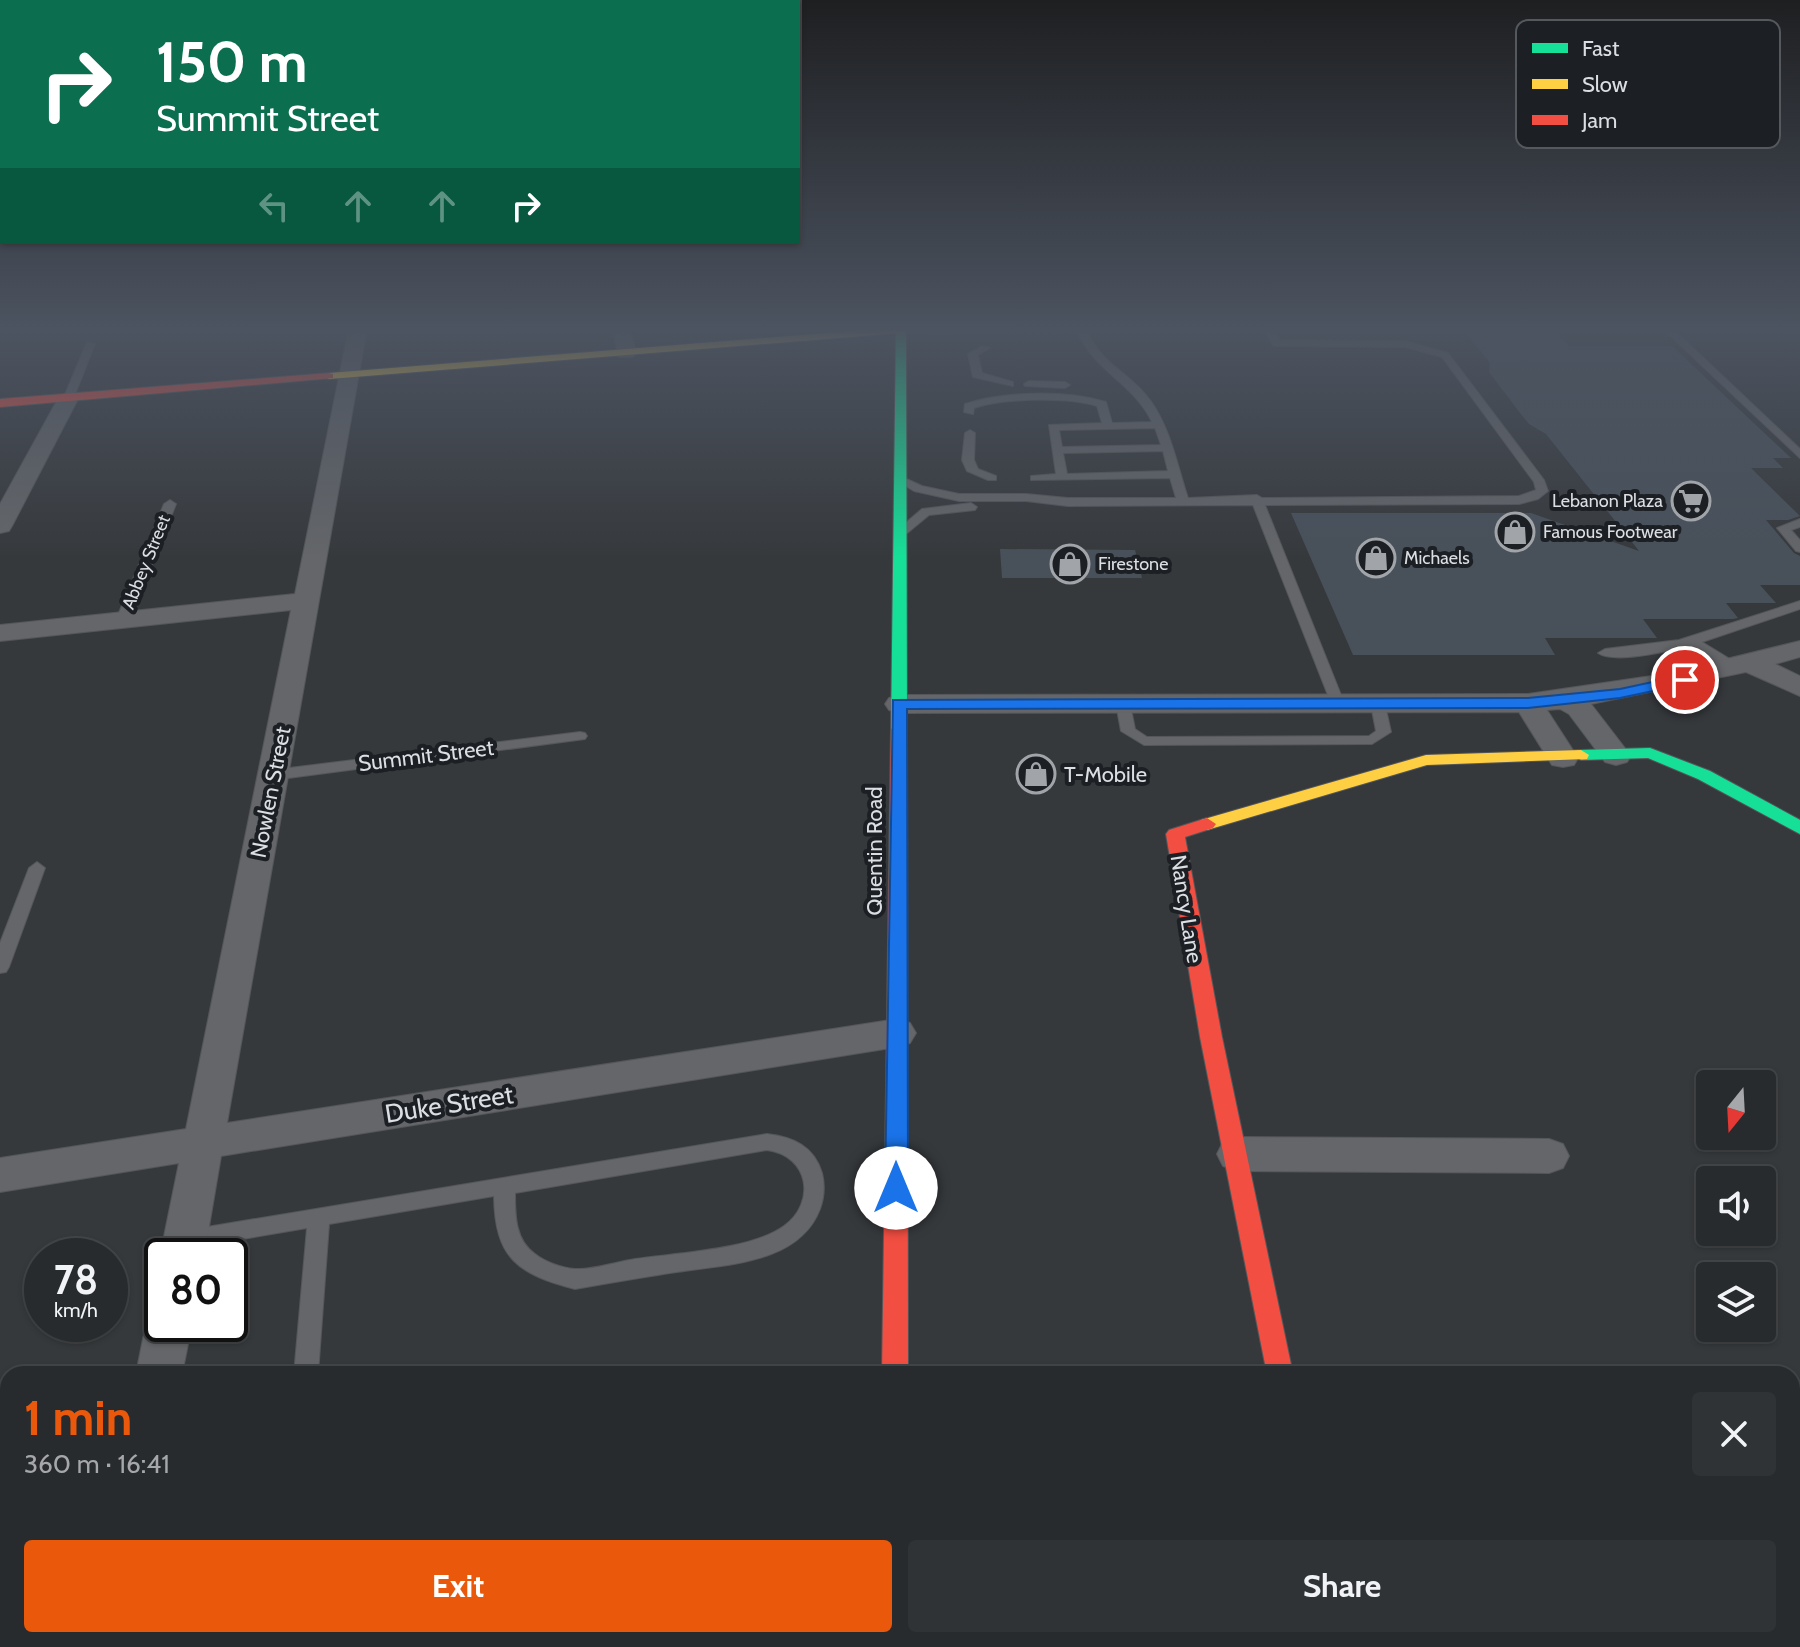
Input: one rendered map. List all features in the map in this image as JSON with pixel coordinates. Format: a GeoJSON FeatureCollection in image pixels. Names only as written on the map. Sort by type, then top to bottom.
{"type":"FeatureCollection","features":[{"type":"Feature","properties":{"kind":"main road","name":"Quentin Road"},"geometry":{"type":"LineString","coordinates":[[895,1366],[900,405]]}},
{"type":"Feature","properties":{"kind":"main road"},"geometry":{"type":"LineString","coordinates":[[1563,758],[1650,753],[1704,775],[1800,828]]}},
{"type":"Feature","properties":{"kind":"main road","name":"Nancy Lane"},"geometry":{"type":"LineString","coordinates":[[1278,1366],[1237,1154],[1195,963],[1175,834],[1426,760],[1563,758]]}},
{"type":"Feature","properties":{"kind":"street"},"geometry":{"type":"LineString","coordinates":[[0,526],[65,405]]}},
{"type":"Feature","properties":{"kind":"street","name":"Nowlen Street"},"geometry":{"type":"LineString","coordinates":[[185,1238],[343,405]]}},
{"type":"Feature","properties":{"kind":"street"},"geometry":{"type":"LineString","coordinates":[[0,633],[306,601]]}},
{"type":"Feature","properties":{"kind":"street"},"geometry":{"type":"LineString","coordinates":[[899,704],[1528,703],[1642,689],[1800,649]]}},
{"type":"Feature","properties":{"kind":"street"},"geometry":{"type":"LineString","coordinates":[[1742,665],[1800,687]]}},
{"type":"Feature","properties":{"kind":"street"},"geometry":{"type":"LineString","coordinates":[[1567,700],[1579,708],[1616,756]]}},
{"type":"Feature","properties":{"kind":"street"},"geometry":{"type":"LineString","coordinates":[[1528,703],[1563,758]]}},
{"type":"Feature","properties":{"kind":"street","name":"Duke Street"},"geometry":{"type":"LineString","coordinates":[[0,1175],[897,1033]]}},
{"type":"Feature","properties":{"kind":"street"},"geometry":{"type":"LineString","coordinates":[[1237,1154],[1549,1156]]}},
{"type":"Feature","properties":{"kind":"street"},"geometry":{"type":"LineString","coordinates":[[161,1366],[165,1342]]}},
{"type":"Feature","properties":{"kind":"lane"},"geometry":{"type":"LineString","coordinates":[[969,412],[971,405]]}},
{"type":"Feature","properties":{"kind":"lane"},"geometry":{"type":"LineString","coordinates":[[1102,405],[1108,426]]}},
{"type":"Feature","properties":{"kind":"lane"},"geometry":{"type":"LineString","coordinates":[[1146,405],[1158,425],[1183,502]]}},
{"type":"Feature","properties":{"kind":"lane"},"geometry":{"type":"LineString","coordinates":[[900,534],[917,517],[936,509],[1045,507],[1068,502],[1257,499],[1519,500],[1539,495],[1543,486],[1482,405]]}},
{"type":"Feature","properties":{"kind":"lane"},"geometry":{"type":"LineString","coordinates":[[1747,405],[1800,455]]}},
{"type":"Feature","properties":{"kind":"lane"},"geometry":{"type":"LineString","coordinates":[[1062,476],[1053,427],[1158,425]]}},
{"type":"Feature","properties":{"kind":"lane"},"geometry":{"type":"LineString","coordinates":[[970,433],[968,460],[973,471],[992,478]]}},
{"type":"Feature","properties":{"kind":"lane"},"geometry":{"type":"LineString","coordinates":[[1058,450],[1165,448]]}},
{"type":"Feature","properties":{"kind":"lane"},"geometry":{"type":"LineString","coordinates":[[1035,478],[1174,474]]}},
{"type":"Feature","properties":{"kind":"lane"},"geometry":{"type":"LineString","coordinates":[[900,479],[916,489],[944,495],[1044,496],[1068,502]]}},
{"type":"Feature","properties":{"kind":"lane"},"geometry":{"type":"LineString","coordinates":[[1257,499],[1338,705]]}},
{"type":"Feature","properties":{"kind":"lane","name":"Abbey Street"},"geometry":{"type":"LineString","coordinates":[[123,620],[170,504]]}},
{"type":"Feature","properties":{"kind":"lane"},"geometry":{"type":"LineString","coordinates":[[1800,523],[1783,528],[1800,548]]}},
{"type":"Feature","properties":{"kind":"lane"},"geometry":{"type":"LineString","coordinates":[[1605,653],[1657,650],[1800,605]]}},
{"type":"Feature","properties":{"kind":"lane"},"geometry":{"type":"LineString","coordinates":[[1691,641],[1742,665]]}},
{"type":"Feature","properties":{"kind":"lane"},"geometry":{"type":"LineString","coordinates":[[1123,704],[1128,731],[1144,741],[1372,740],[1384,732],[1378,705]]}},
{"type":"Feature","properties":{"kind":"lane","name":"Summit Street"},"geometry":{"type":"LineString","coordinates":[[273,775],[580,736]]}},
{"type":"Feature","properties":{"kind":"lane"},"geometry":{"type":"LineString","coordinates":[[0,967],[37,868]]}},
{"type":"Feature","properties":{"kind":"lane"},"geometry":{"type":"LineString","coordinates":[[227,1238],[319,1217],[504,1186],[767,1142],[792,1147],[800,1153],[808,1163],[814,1192],[805,1221],[791,1234],[758,1249],[575,1279],[551,1274],[530,1264],[514,1247],[504,1227],[504,1186]]}},
{"type":"Feature","properties":{"kind":"lane"},"geometry":{"type":"LineString","coordinates":[[307,1366],[319,1217]]}},
{"type":"Feature","properties":{"kind":"building","name":"Lebanon Plaza"},"geometry":{"type":"Polygon","coordinates":[[[1514,405],[1735,405],[1791,458],[1773,458],[1783,468],[1751,468],[1800,516],[1788,520],[1766,520],[1800,556],[1800,585],[1760,585],[1776,603],[1726,603],[1738,618],[1643,619],[1657,638],[1545,638],[1555,655],[1353,655],[1291,513],[1531,513],[1639,551],[1546,434],[1529,424],[1514,405]]]}},
{"type":"Feature","properties":{"kind":"building","name":"Firestone"},"geometry":{"type":"Polygon","coordinates":[[[1000,549],[1135,550],[1142,578],[1002,578],[1000,549]]]}},
{"type":"Feature","properties":{"kind":"traffic: fast"},"geometry":{"type":"LineString","coordinates":[[899,729],[901,405]]}},
{"type":"Feature","properties":{"kind":"traffic: fast"},"geometry":{"type":"LineString","coordinates":[[1581,755],[1650,753],[1704,775],[1800,828]]}},
{"type":"Feature","properties":{"kind":"traffic: slow"},"geometry":{"type":"LineString","coordinates":[[1207,824],[1426,760],[1581,755]]}},
{"type":"Feature","properties":{"kind":"traffic: jam"},"geometry":{"type":"LineString","coordinates":[[895,1366],[899,729]]}},
{"type":"Feature","properties":{"kind":"traffic: jam"},"geometry":{"type":"LineString","coordinates":[[1207,824],[1175,834],[1211,1037],[1278,1366]]}},
{"type":"Feature","properties":{"kind":"place","name":"Lebanon Plaza"},"geometry":{"type":"Point","coordinates":[1691,501]}},
{"type":"Feature","properties":{"kind":"place","name":"Famous Footwear"},"geometry":{"type":"Point","coordinates":[1515,532]}},
{"type":"Feature","properties":{"kind":"place","name":"Michaels"},"geometry":{"type":"Point","coordinates":[1376,558]}},
{"type":"Feature","properties":{"kind":"place","name":"Firestone"},"geometry":{"type":"Point","coordinates":[1070,564]}},
{"type":"Feature","properties":{"kind":"place","name":"T-Mobile"},"geometry":{"type":"Point","coordinates":[1036,774]}},
{"type":"Feature","properties":{"kind":"route"},"geometry":{"type":"LineString","coordinates":[[896,1188],[899,704],[1528,703],[1620,694],[1685,680]]}}]}
